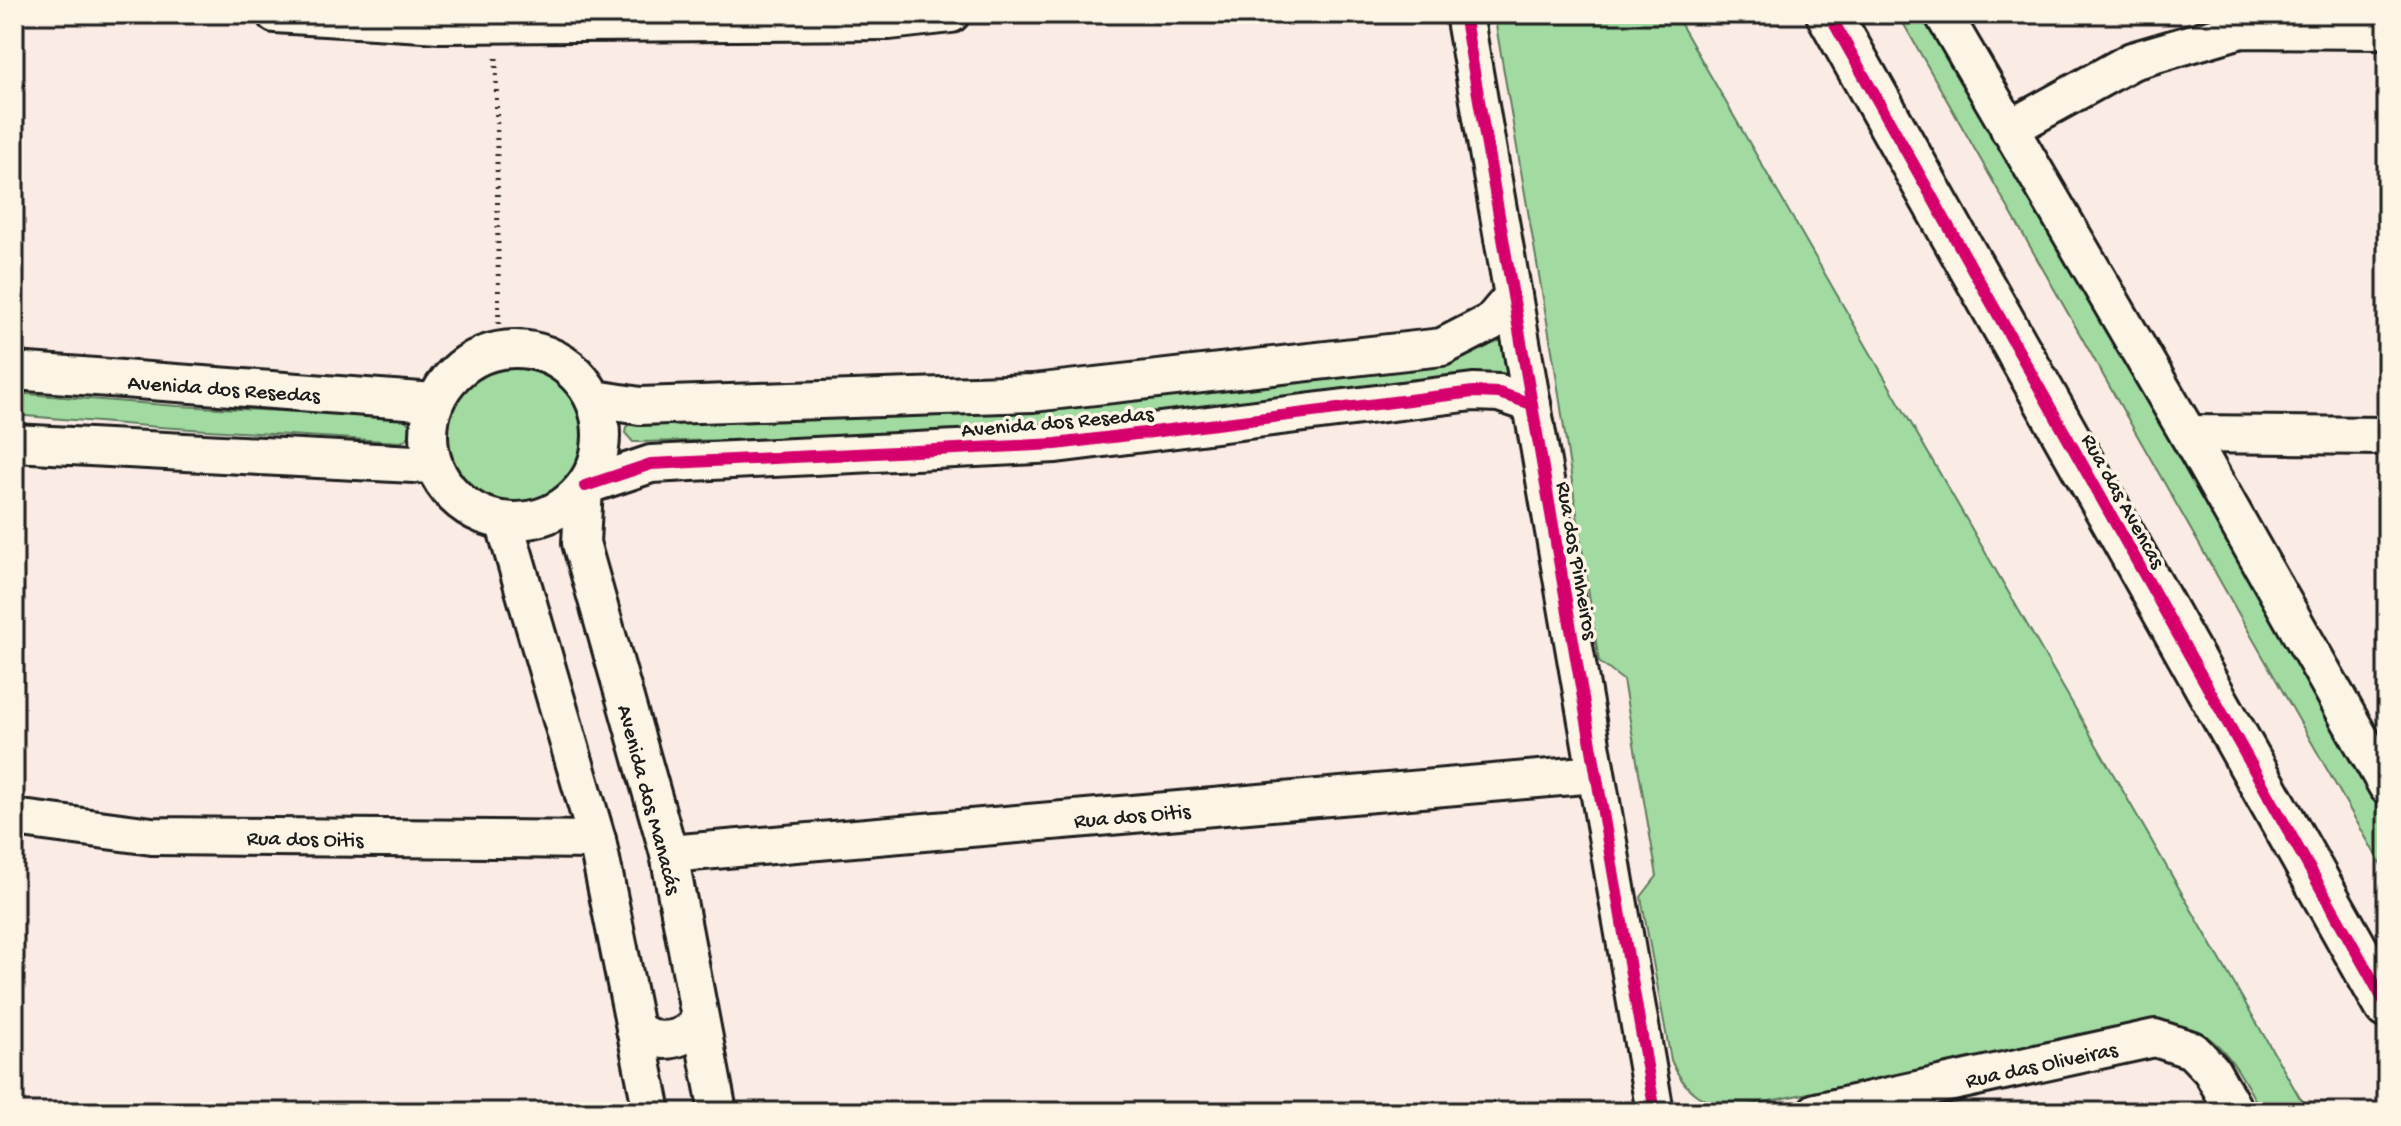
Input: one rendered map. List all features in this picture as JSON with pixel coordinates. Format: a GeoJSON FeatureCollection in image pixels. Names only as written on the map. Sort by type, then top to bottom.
{"type":"FeatureCollection","features":[{"type":"Feature","properties":{"kind":"street"},"geometry":{"type":"LineString","coordinates":[[275,14],[440,24],[889,21],[951,14]]}},
{"type":"Feature","properties":{"kind":"street","name":"Rua dos Pinheiros"},"geometry":{"type":"LineString","coordinates":[[1464,14],[1655,1112]]}},
{"type":"Feature","properties":{"kind":"street","name":"Rua das Avencas"},"geometry":{"type":"LineString","coordinates":[[1829,14],[2387,1006]]}},
{"type":"Feature","properties":{"kind":"street"},"geometry":{"type":"LineString","coordinates":[[1943,14],[2188,434],[2387,786]]}},
{"type":"Feature","properties":{"kind":"street"},"geometry":{"type":"LineString","coordinates":[[2009,129],[2132,61],[2241,29],[2387,30]]}},
{"type":"Feature","properties":{"kind":"street","name":"Avenida dos Resedas"},"geometry":{"type":"LineString","coordinates":[[595,399],[640,406],[1033,393],[1442,347],[1491,322],[1513,296]]}},
{"type":"Feature","properties":{"kind":"street"},"geometry":{"type":"LineString","coordinates":[[499,349],[528,349],[556,358],[578,375],[595,399],[601,422],[601,445],[596,468],[584,487],[562,508],[534,519],[504,521],[481,515],[461,503],[444,486],[433,465],[429,423],[434,402],[449,378],[472,359],[499,349]]}},
{"type":"Feature","properties":{"kind":"street","name":"Avenida dos Resedas"},"geometry":{"type":"LineString","coordinates":[[14,371],[434,402]]}},
{"type":"Feature","properties":{"kind":"street","name":"Avenida dos Resedas"},"geometry":{"type":"LineString","coordinates":[[584,487],[651,464],[1056,444],[1473,392],[1499,393],[1532,404]]}},
{"type":"Feature","properties":{"kind":"street"},"geometry":{"type":"LineString","coordinates":[[2188,434],[2387,436]]}},
{"type":"Feature","properties":{"kind":"street"},"geometry":{"type":"LineString","coordinates":[[14,443],[433,465]]}},
{"type":"Feature","properties":{"kind":"street","name":"Avenida dos Manacás"},"geometry":{"type":"LineString","coordinates":[[584,487],[581,543],[669,854],[718,1112]]}},
{"type":"Feature","properties":{"kind":"street"},"geometry":{"type":"LineString","coordinates":[[504,521],[597,840],[652,1112]]}},
{"type":"Feature","properties":{"kind":"street","name":"Rua dos Oitis"},"geometry":{"type":"LineString","coordinates":[[669,854],[1596,774]]}},
{"type":"Feature","properties":{"kind":"street","name":"Rua dos Oitis"},"geometry":{"type":"LineString","coordinates":[[14,818],[152,836],[597,840]]}},
{"type":"Feature","properties":{"kind":"street"},"geometry":{"type":"LineString","coordinates":[[635,1029],[645,1036],[670,1041],[693,1030],[700,1021]]}},
{"type":"Feature","properties":{"kind":"street","name":"Rua das Oliveiras"},"geometry":{"type":"LineString","coordinates":[[1816,1112],[2155,1038],[2192,1050],[2211,1070],[2235,1112]]}},
{"type":"Feature","properties":{"kind":"path"},"geometry":{"type":"LineString","coordinates":[[495,23],[499,349]]}},
{"type":"Feature","properties":{"kind":"green space"},"geometry":{"type":"Polygon","coordinates":[[[1494,14],[1675,14],[2308,1112],[2262,1112],[2234,1064],[2211,1040],[2180,1025],[2159,1022],[1740,1107],[1716,1104],[1697,1096],[1683,1081],[1671,1060],[1641,897],[1657,876],[1623,680],[1599,662],[1555,368],[1494,14]]]}},
{"type":"Feature","properties":{"kind":"green space"},"geometry":{"type":"Polygon","coordinates":[[[1898,14],[1927,14],[2387,821],[2387,875],[1898,14]]]}},
{"type":"Feature","properties":{"kind":"green space"},"geometry":{"type":"Polygon","coordinates":[[[1498,338],[1505,340],[1513,377],[1055,426],[824,438],[638,442],[633,442],[625,433],[626,427],[634,420],[1498,338]]]}},
{"type":"Feature","properties":{"kind":"green space"},"geometry":{"type":"Polygon","coordinates":[[[515,368],[541,373],[563,387],[577,409],[582,435],[577,461],[563,483],[541,497],[515,502],[489,497],[467,483],[453,461],[448,435],[453,409],[467,387],[489,373],[515,368]]]}},
{"type":"Feature","properties":{"kind":"green space"},"geometry":{"type":"Polygon","coordinates":[[[14,393],[177,406],[402,417],[411,429],[409,436],[401,442],[14,415],[14,393]]]}},
{"type":"Feature","properties":{"kind":"cycle path"},"geometry":{"type":"LineString","coordinates":[[1464,14],[1655,1112]]}},
{"type":"Feature","properties":{"kind":"cycle path"},"geometry":{"type":"LineString","coordinates":[[1829,14],[2387,1006]]}},
{"type":"Feature","properties":{"kind":"cycle path"},"geometry":{"type":"LineString","coordinates":[[585,486],[651,464],[1056,444],[1473,392],[1499,393],[1532,404]]}}]}
